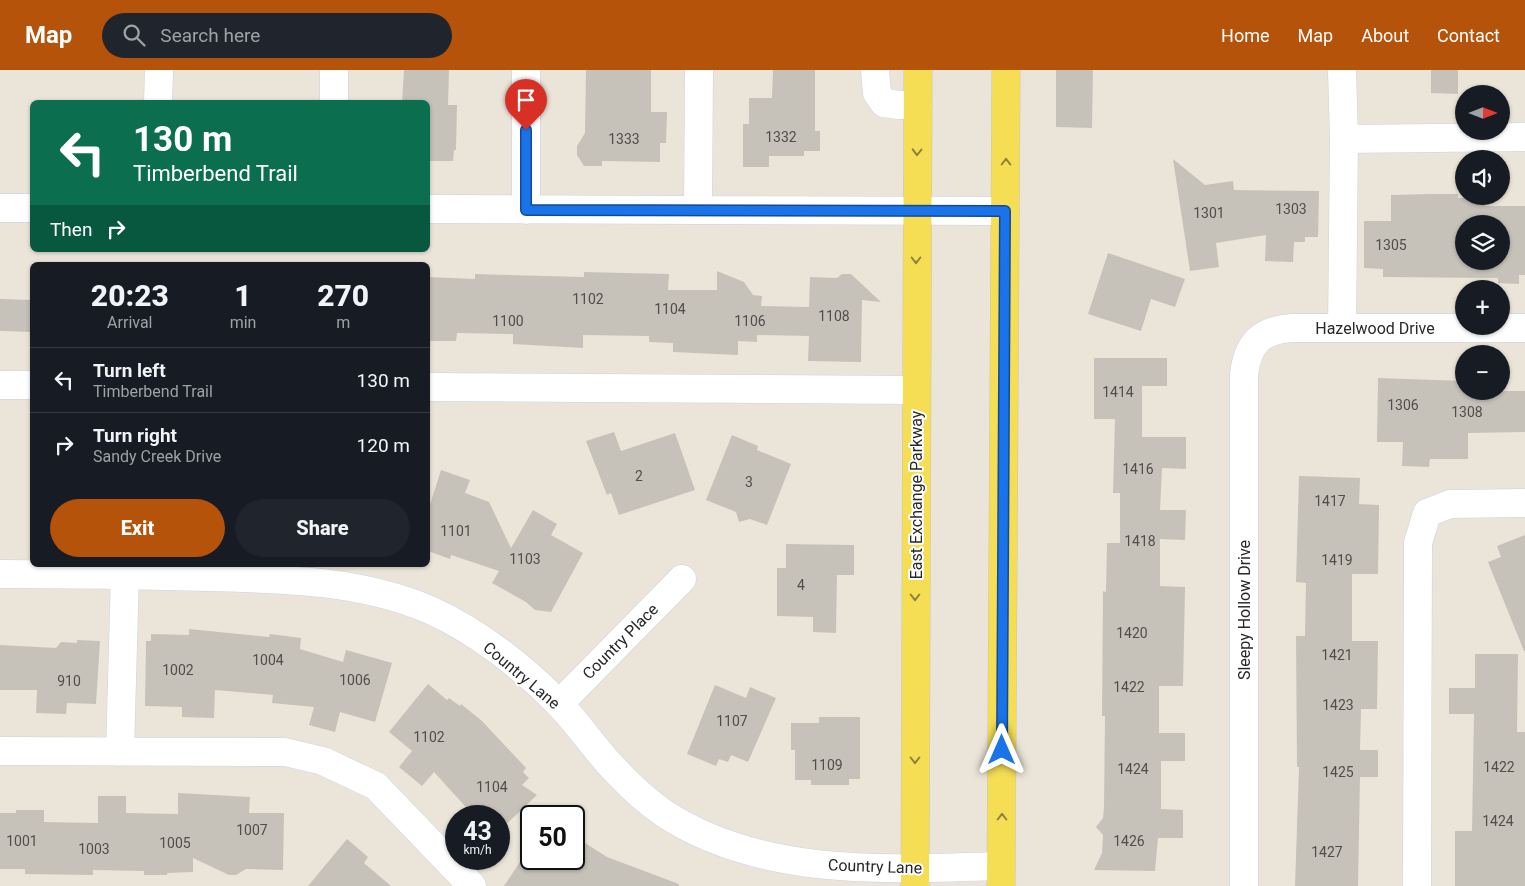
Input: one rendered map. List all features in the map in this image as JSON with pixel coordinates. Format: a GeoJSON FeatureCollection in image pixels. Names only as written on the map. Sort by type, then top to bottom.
{"type":"FeatureCollection","features":[{"type":"Feature","properties":{"kind":"main road","name":"East Exchange Parkway"},"geometry":{"type":"LineString","coordinates":[[915,877],[918,70]]}},
{"type":"Feature","properties":{"kind":"main road"},"geometry":{"type":"LineString","coordinates":[[1001,876],[1006,70]]}},
{"type":"Feature","properties":{"kind":"street"},"geometry":{"type":"LineString","coordinates":[[158,100],[159,70]]}},
{"type":"Feature","properties":{"kind":"street"},"geometry":{"type":"LineString","coordinates":[[334,70],[334,100]]}},
{"type":"Feature","properties":{"kind":"street"},"geometry":{"type":"LineString","coordinates":[[526,70],[526,210]]}},
{"type":"Feature","properties":{"kind":"street"},"geometry":{"type":"LineString","coordinates":[[698,210],[699,70]]}},
{"type":"Feature","properties":{"kind":"street"},"geometry":{"type":"LineString","coordinates":[[875,70],[877,93],[884,103],[899,105],[918,104]]}},
{"type":"Feature","properties":{"kind":"street"},"geometry":{"type":"LineString","coordinates":[[1342,70],[1344,139],[1342,328]]}},
{"type":"Feature","properties":{"kind":"street"},"geometry":{"type":"LineString","coordinates":[[1344,139],[1525,137]]}},
{"type":"Feature","properties":{"kind":"street"},"geometry":{"type":"LineString","coordinates":[[0,208],[30,208]]}},
{"type":"Feature","properties":{"kind":"street"},"geometry":{"type":"LineString","coordinates":[[430,209],[1005,211]]}},
{"type":"Feature","properties":{"kind":"street","name":"Hazelwood Drive"},"geometry":{"type":"LineString","coordinates":[[1259,339],[1277,329],[1525,328]]}},
{"type":"Feature","properties":{"kind":"street","name":"Sleepy Hollow Drive"},"geometry":{"type":"LineString","coordinates":[[1244,886],[1244,374],[1246,359],[1252,346],[1259,339]]}},
{"type":"Feature","properties":{"kind":"street"},"geometry":{"type":"LineString","coordinates":[[0,385],[30,385]]}},
{"type":"Feature","properties":{"kind":"street"},"geometry":{"type":"LineString","coordinates":[[430,387],[916,390]]}},
{"type":"Feature","properties":{"kind":"street"},"geometry":{"type":"LineString","coordinates":[[1417,886],[1418,543],[1427,513],[1450,504],[1525,504]]}},
{"type":"Feature","properties":{"kind":"street","name":"Country Lane"},"geometry":{"type":"LineString","coordinates":[[0,574],[125,574],[292,580],[353,586],[400,599],[432,611],[471,634],[512,662],[559,704],[618,774],[664,813],[703,834],[749,850],[868,877],[1001,876]]}},
{"type":"Feature","properties":{"kind":"street"},"geometry":{"type":"LineString","coordinates":[[120,752],[125,574]]}},
{"type":"Feature","properties":{"kind":"street","name":"Country Place"},"geometry":{"type":"LineString","coordinates":[[559,704],[682,579]]}},
{"type":"Feature","properties":{"kind":"street"},"geometry":{"type":"LineString","coordinates":[[0,751],[285,752],[322,761],[376,786],[472,886]]}},
{"type":"Feature","properties":{"kind":"building"},"geometry":{"type":"Polygon","coordinates":[[[404,70],[449,70],[448,105],[457,105],[456,150],[454,150],[453,161],[430,161],[430,100],[402,100],[404,70]]]}},
{"type":"Feature","properties":{"kind":"building"},"geometry":{"type":"Polygon","coordinates":[[[586,70],[651,70],[651,112],[667,112],[666,143],[660,143],[660,162],[602,161],[602,166],[584,166],[577,155],[577,146],[585,133],[586,70]]]}},
{"type":"Feature","properties":{"kind":"building"},"geometry":{"type":"Polygon","coordinates":[[[773,70],[815,70],[815,131],[820,131],[820,151],[804,151],[804,156],[769,156],[769,167],[743,167],[743,124],[749,124],[749,98],[772,98],[773,70]]]}},
{"type":"Feature","properties":{"kind":"building"},"geometry":{"type":"Polygon","coordinates":[[[1056,70],[1093,70],[1092,128],[1056,127],[1056,70]]]}},
{"type":"Feature","properties":{"kind":"building"},"geometry":{"type":"Polygon","coordinates":[[[1431,70],[1458,70],[1458,85],[1455,85],[1455,94],[1431,93],[1431,70]]]}},
{"type":"Feature","properties":{"kind":"building"},"geometry":{"type":"Polygon","coordinates":[[[1173,159],[1205,185],[1233,181],[1234,190],[1319,191],[1318,237],[1305,237],[1305,242],[1294,242],[1293,262],[1265,261],[1266,235],[1216,243],[1219,267],[1190,271],[1173,159]]]}},
{"type":"Feature","properties":{"kind":"building"},"geometry":{"type":"Polygon","coordinates":[[[1455,194],[1455,205],[1525,206],[1525,275],[1519,275],[1519,284],[1510,284],[1510,280],[1498,280],[1498,278],[1383,277],[1383,269],[1364,268],[1364,221],[1391,221],[1391,195],[1455,194]]]}},
{"type":"Feature","properties":{"kind":"building"},"geometry":{"type":"Polygon","coordinates":[[[1108,253],[1185,279],[1175,307],[1151,299],[1141,331],[1088,314],[1108,253]]]}},
{"type":"Feature","properties":{"kind":"building"},"geometry":{"type":"Polygon","coordinates":[[[717,271],[744,282],[753,295],[762,296],[761,306],[809,307],[810,277],[837,278],[842,274],[851,274],[881,302],[862,300],[861,362],[808,361],[809,336],[757,335],[757,342],[738,341],[738,355],[673,352],[673,343],[649,342],[649,336],[583,335],[583,348],[513,344],[513,334],[457,333],[456,341],[430,341],[430,277],[475,279],[475,274],[584,277],[584,272],[669,274],[668,290],[717,290],[717,271]]]}},
{"type":"Feature","properties":{"kind":"building"},"geometry":{"type":"Polygon","coordinates":[[[0,299],[30,300],[30,332],[0,331],[0,299]]]}},
{"type":"Feature","properties":{"kind":"building"},"geometry":{"type":"Polygon","coordinates":[[[1094,358],[1167,358],[1167,386],[1142,386],[1142,437],[1186,437],[1186,469],[1162,468],[1160,510],[1186,510],[1185,540],[1160,539],[1160,586],[1185,587],[1183,686],[1159,686],[1159,733],[1185,733],[1185,761],[1161,761],[1161,809],[1183,810],[1183,838],[1158,838],[1155,871],[1094,870],[1102,853],[1103,835],[1096,827],[1103,818],[1104,808],[1105,716],[1102,716],[1103,591],[1106,592],[1107,543],[1120,543],[1120,493],[1113,493],[1115,419],[1094,419],[1094,358]]]}},
{"type":"Feature","properties":{"kind":"building"},"geometry":{"type":"Polygon","coordinates":[[[1378,378],[1455,381],[1455,400],[1510,400],[1510,391],[1525,391],[1525,432],[1468,433],[1468,459],[1430,459],[1429,467],[1402,466],[1403,442],[1377,442],[1378,378]]]}},
{"type":"Feature","properties":{"kind":"building"},"geometry":{"type":"Polygon","coordinates":[[[614,432],[621,451],[675,433],[695,490],[619,515],[611,493],[607,495],[586,441],[614,432]]]}},
{"type":"Feature","properties":{"kind":"building"},"geometry":{"type":"Polygon","coordinates":[[[732,435],[758,446],[757,450],[791,464],[767,525],[750,519],[739,522],[736,512],[706,500],[732,435]]]}},
{"type":"Feature","properties":{"kind":"building"},"geometry":{"type":"Polygon","coordinates":[[[441,470],[470,480],[465,493],[489,502],[511,548],[533,510],[557,524],[551,535],[583,553],[551,612],[535,610],[526,602],[492,583],[499,571],[451,555],[450,559],[430,552],[430,505],[441,470]]]}},
{"type":"Feature","properties":{"kind":"building"},"geometry":{"type":"Polygon","coordinates":[[[1299,476],[1360,478],[1359,504],[1379,505],[1378,574],[1352,574],[1352,641],[1378,641],[1377,709],[1361,709],[1360,750],[1378,750],[1378,777],[1360,777],[1358,886],[1295,886],[1299,767],[1297,767],[1296,636],[1305,636],[1306,583],[1296,582],[1299,476]]]}},
{"type":"Feature","properties":{"kind":"building"},"geometry":{"type":"Polygon","coordinates":[[[1525,535],[1524,651],[1488,562],[1501,557],[1497,546],[1525,535]]]}},
{"type":"Feature","properties":{"kind":"building"},"geometry":{"type":"Polygon","coordinates":[[[786,544],[854,545],[854,575],[837,575],[836,633],[813,632],[813,617],[777,616],[777,568],[786,568],[786,544]]]}},
{"type":"Feature","properties":{"kind":"building"},"geometry":{"type":"Polygon","coordinates":[[[189,629],[269,637],[270,634],[301,638],[300,649],[343,662],[346,650],[392,663],[375,722],[340,712],[335,732],[309,725],[314,707],[272,703],[273,695],[215,690],[214,718],[182,717],[182,707],[145,706],[146,641],[151,641],[151,634],[189,635],[189,629]]]}},
{"type":"Feature","properties":{"kind":"building"},"geometry":{"type":"Polygon","coordinates":[[[77,640],[100,641],[96,704],[67,703],[66,714],[36,713],[37,690],[0,690],[0,645],[56,648],[61,642],[77,643],[77,640]]]}},
{"type":"Feature","properties":{"kind":"building"},"geometry":{"type":"Polygon","coordinates":[[[1475,654],[1518,654],[1517,732],[1525,732],[1525,886],[1455,886],[1455,831],[1472,831],[1474,714],[1449,714],[1449,688],[1475,688],[1475,654]]]}},
{"type":"Feature","properties":{"kind":"building"},"geometry":{"type":"Polygon","coordinates":[[[428,684],[447,700],[449,698],[460,706],[461,704],[482,721],[526,768],[523,772],[529,778],[522,785],[537,795],[526,805],[520,805],[520,811],[510,821],[510,805],[464,805],[434,772],[422,786],[399,767],[412,751],[389,732],[428,684]]]}},
{"type":"Feature","properties":{"kind":"building"},"geometry":{"type":"Polygon","coordinates":[[[715,685],[746,698],[750,687],[776,698],[748,762],[731,755],[728,762],[719,759],[716,766],[687,754],[715,685]]]}},
{"type":"Feature","properties":{"kind":"building"},"geometry":{"type":"Polygon","coordinates":[[[819,717],[860,717],[860,779],[849,779],[849,785],[811,785],[811,780],[795,780],[795,750],[791,750],[791,723],[819,723],[819,717]]]}},
{"type":"Feature","properties":{"kind":"building"},"geometry":{"type":"Polygon","coordinates":[[[178,793],[250,797],[249,813],[284,813],[283,870],[246,869],[236,875],[229,875],[193,858],[193,872],[167,873],[167,875],[144,875],[144,871],[93,870],[93,875],[25,874],[25,869],[0,869],[0,813],[16,813],[16,810],[44,810],[44,822],[98,823],[98,796],[126,796],[126,813],[178,814],[178,793]]]}},
{"type":"Feature","properties":{"kind":"building"},"geometry":{"type":"Polygon","coordinates":[[[347,839],[368,857],[364,863],[391,886],[308,886],[347,839]]]}},
{"type":"Feature","properties":{"kind":"building"},"geometry":{"type":"Polygon","coordinates":[[[585,843],[607,857],[679,884],[679,886],[504,886],[520,862],[520,870],[585,870],[585,843]]]}},
{"type":"Feature","properties":{"kind":"route"},"geometry":{"type":"LineString","coordinates":[[526,130],[526,210],[1005,211],[1002,750]]}}]}
